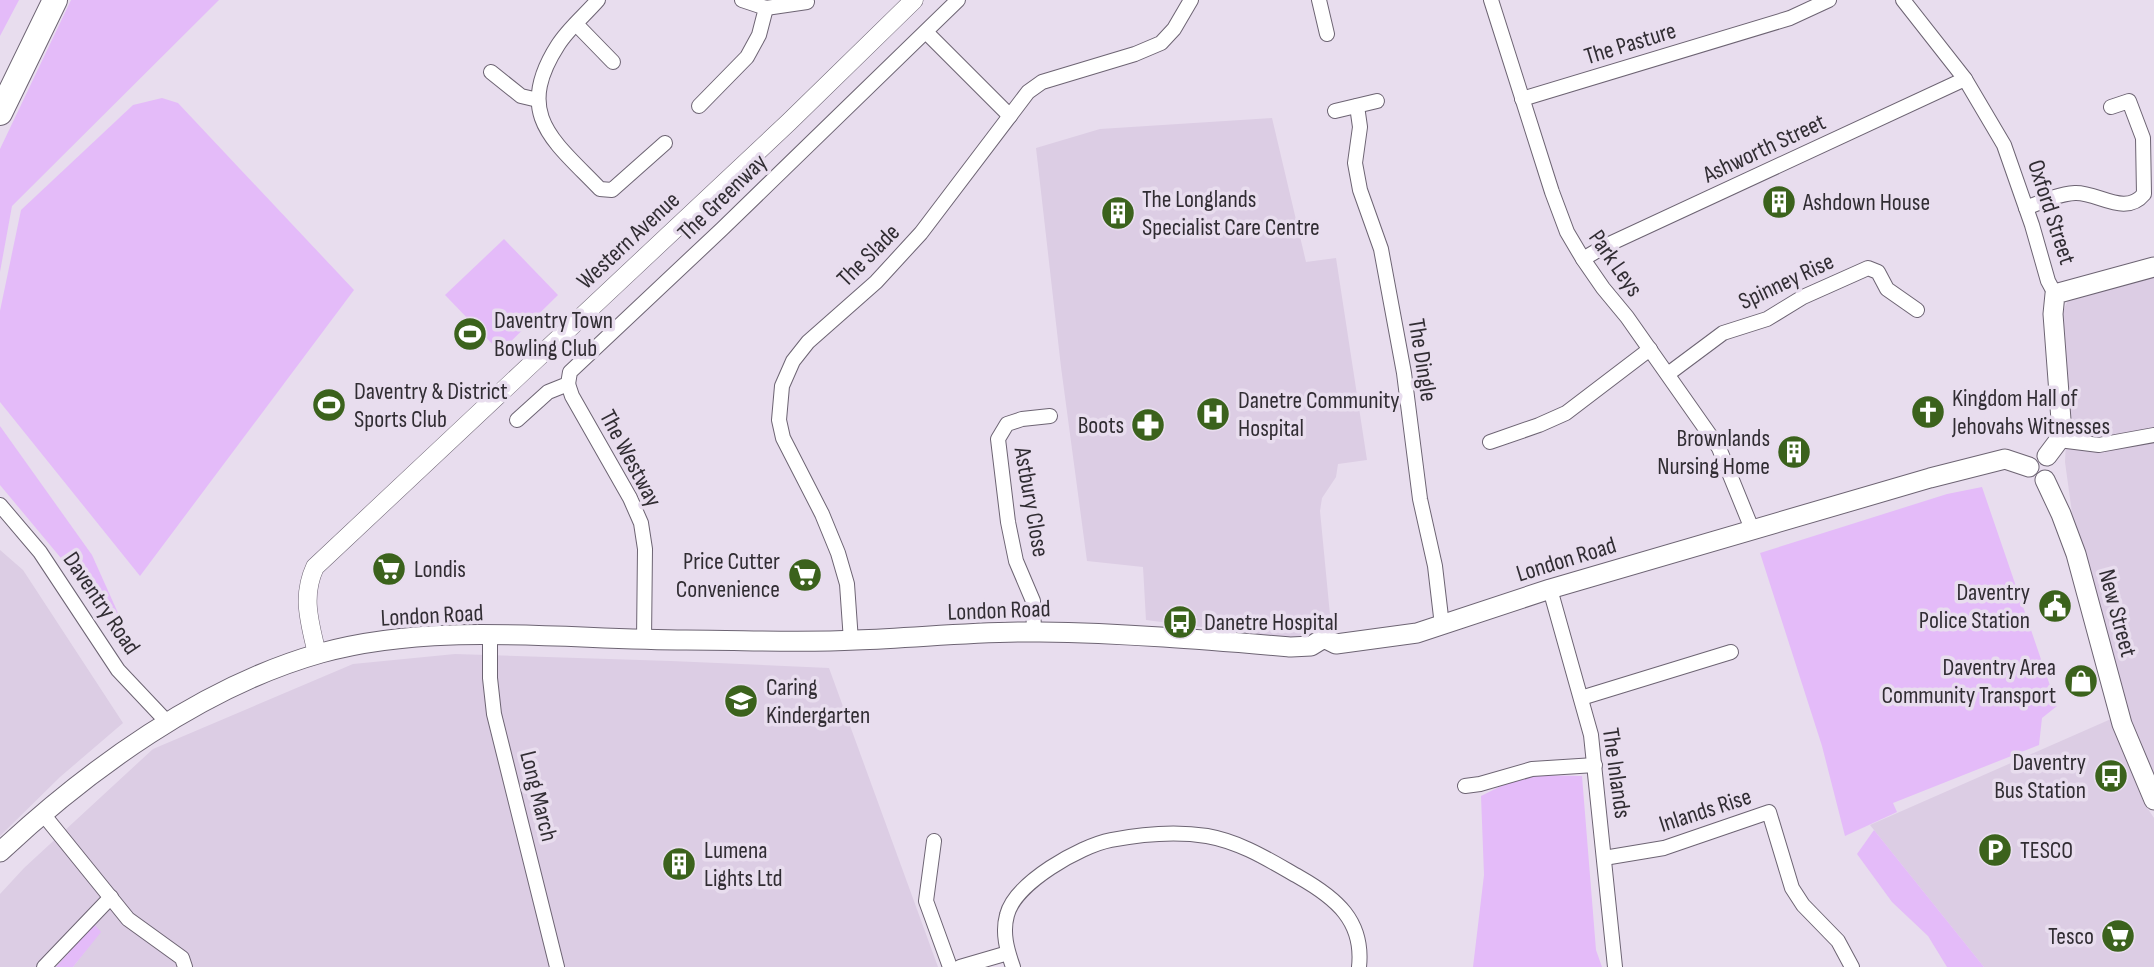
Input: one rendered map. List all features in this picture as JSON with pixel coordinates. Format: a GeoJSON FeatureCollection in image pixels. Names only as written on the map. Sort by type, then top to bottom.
{"type":"FeatureCollection","features":[{"type":"Feature","properties":{"kind":"highway"},"geometry":{"type":"LineString","coordinates":[[0,113],[55,0]]}},
{"type":"Feature","properties":{"kind":"main road"},"geometry":{"type":"LineString","coordinates":[[2055,294],[2154,267]]}},
{"type":"Feature","properties":{"kind":"main road","name":"Oxford Street"},"geometry":{"type":"LineString","coordinates":[[2045,480],[2052,475],[2054,468],[2053,448],[2061,420],[2053,314],[2055,294]]}},
{"type":"Feature","properties":{"kind":"main road"},"geometry":{"type":"LineString","coordinates":[[2045,480],[2032,476],[2029,467],[2031,459],[2053,448]]}},
{"type":"Feature","properties":{"kind":"main road","name":"London Road"},"geometry":{"type":"LineString","coordinates":[[0,852],[106,765],[208,698],[267,672],[349,646],[435,635],[644,640],[851,640],[1034,632],[1141,635],[1291,647],[1311,646],[1324,638],[1336,644],[1409,634],[1550,589],[1930,478],[2006,459],[2029,467]]}},
{"type":"Feature","properties":{"kind":"main road","name":"New Street"},"geometry":{"type":"LineString","coordinates":[[2045,480],[2076,554],[2122,724],[2154,800]]}},
{"type":"Feature","properties":{"kind":"street"},"geometry":{"type":"LineString","coordinates":[[741,0],[766,8],[783,3],[807,2]]}},
{"type":"Feature","properties":{"kind":"street","name":"Western Avenue"},"geometry":{"type":"LineString","coordinates":[[317,654],[306,596],[315,567],[789,122],[914,0]]}},
{"type":"Feature","properties":{"kind":"street","name":"The Greenway"},"geometry":{"type":"LineString","coordinates":[[517,420],[548,392],[568,384],[570,372],[958,0]]}},
{"type":"Feature","properties":{"kind":"street","name":"The Slade"},"geometry":{"type":"LineString","coordinates":[[851,640],[847,584],[838,553],[822,514],[783,438],[779,420],[782,386],[793,360],[808,342],[900,258],[1028,92],[1042,82],[1148,50],[1161,43],[1174,29],[1191,0]]}},
{"type":"Feature","properties":{"kind":"street"},"geometry":{"type":"LineString","coordinates":[[1319,0],[1327,34]]}},
{"type":"Feature","properties":{"kind":"street","name":"Park Leys"},"geometry":{"type":"LineString","coordinates":[[1491,0],[1567,232],[1583,259],[1719,447],[1752,529]]}},
{"type":"Feature","properties":{"kind":"street","name":"The Pasture"},"geometry":{"type":"LineString","coordinates":[[1522,99],[1790,18],[1829,0]]}},
{"type":"Feature","properties":{"kind":"street"},"geometry":{"type":"LineString","coordinates":[[595,1],[559,44],[548,64],[538,100],[540,119],[551,139],[600,189],[605,190],[612,190],[666,143]]}},
{"type":"Feature","properties":{"kind":"street","name":"Oxford Street"},"geometry":{"type":"LineString","coordinates":[[1911,3],[1965,79],[2004,145],[2048,281],[2055,294]]}},
{"type":"Feature","properties":{"kind":"street"},"geometry":{"type":"LineString","coordinates":[[699,106],[747,57],[759,35],[766,8]]}},
{"type":"Feature","properties":{"kind":"street"},"geometry":{"type":"LineString","coordinates":[[577,25],[612,62]]}},
{"type":"Feature","properties":{"kind":"street"},"geometry":{"type":"LineString","coordinates":[[926,32],[1010,116]]}},
{"type":"Feature","properties":{"kind":"street"},"geometry":{"type":"LineString","coordinates":[[491,72],[521,96],[538,100]]}},
{"type":"Feature","properties":{"kind":"street","name":"Ashworth Street"},"geometry":{"type":"LineString","coordinates":[[1583,259],[1605,246],[1965,79]]}},
{"type":"Feature","properties":{"kind":"street"},"geometry":{"type":"LineString","coordinates":[[1335,111],[1377,101]]}},
{"type":"Feature","properties":{"kind":"street"},"geometry":{"type":"LineString","coordinates":[[2026,208],[2077,193],[2118,204],[2149,196],[2143,138],[2129,101],[2111,107]]}},
{"type":"Feature","properties":{"kind":"street","name":"The Dingle"},"geometry":{"type":"LineString","coordinates":[[1357,106],[1360,127],[1356,163],[1360,190],[1381,249],[1404,373],[1420,499],[1444,623]]}},
{"type":"Feature","properties":{"kind":"street"},"geometry":{"type":"LineString","coordinates":[[597,204],[605,190]]}},
{"type":"Feature","properties":{"kind":"street","name":"Spinney Rise"},"geometry":{"type":"LineString","coordinates":[[1668,374],[1723,333],[1767,319],[1803,297],[1868,268],[1878,272],[1887,289],[1917,310]]}},
{"type":"Feature","properties":{"kind":"street"},"geometry":{"type":"LineString","coordinates":[[1490,442],[1539,425],[1566,412],[1650,349]]}},
{"type":"Feature","properties":{"kind":"street","name":"The Westway"},"geometry":{"type":"LineString","coordinates":[[568,384],[641,523],[645,548],[644,640]]}},
{"type":"Feature","properties":{"kind":"street","name":"Astbury Close"},"geometry":{"type":"LineString","coordinates":[[1034,632],[1033,601],[1016,561],[1008,522],[998,439],[1007,424],[1050,415]]}},
{"type":"Feature","properties":{"kind":"street"},"geometry":{"type":"LineString","coordinates":[[2053,448],[2099,445],[2154,435]]}},
{"type":"Feature","properties":{"kind":"street","name":"Daventry Road"},"geometry":{"type":"LineString","coordinates":[[0,505],[40,552],[118,670],[168,723]]}},
{"type":"Feature","properties":{"kind":"street","name":"The Inlands"},"geometry":{"type":"LineString","coordinates":[[1550,589],[1591,735],[1615,967]]}},
{"type":"Feature","properties":{"kind":"street","name":"Long March"},"geometry":{"type":"LineString","coordinates":[[490,635],[490,678],[494,714],[557,967]]}},
{"type":"Feature","properties":{"kind":"street"},"geometry":{"type":"LineString","coordinates":[[1581,698],[1731,652]]}},
{"type":"Feature","properties":{"kind":"street"},"geometry":{"type":"LineString","coordinates":[[1465,786],[1532,769],[1595,765]]}},
{"type":"Feature","properties":{"kind":"street","name":"Inlands Rise"},"geometry":{"type":"LineString","coordinates":[[1604,858],[1664,848],[1769,812],[1792,888],[1802,905],[1838,941],[1852,967]]}},
{"type":"Feature","properties":{"kind":"street"},"geometry":{"type":"LineString","coordinates":[[43,814],[128,919],[182,958],[186,967]]}},
{"type":"Feature","properties":{"kind":"street"},"geometry":{"type":"LineString","coordinates":[[960,967],[1011,960],[1004,936],[1007,915],[1014,898],[1032,880],[1064,860],[1109,840],[1187,834],[1208,836],[1245,848],[1307,881],[1333,899],[1347,915],[1359,939],[1359,967]]}},
{"type":"Feature","properties":{"kind":"street"},"geometry":{"type":"LineString","coordinates":[[934,841],[926,901],[950,967]]}},
{"type":"Feature","properties":{"kind":"street"},"geometry":{"type":"LineString","coordinates":[[44,967],[111,897]]}},
{"type":"Feature","properties":{"kind":"shaded area"},"geometry":{"type":"Polygon","coordinates":[[[0,0],[19,0],[0,36],[0,0]]]}},
{"type":"Feature","properties":{"kind":"shaded area"},"geometry":{"type":"Polygon","coordinates":[[[71,0],[219,0],[12,206],[0,272],[0,149],[71,0]]]}},
{"type":"Feature","properties":{"kind":"shaded area"},"geometry":{"type":"Polygon","coordinates":[[[162,98],[178,103],[354,290],[140,576],[0,402],[0,311],[21,210],[133,105],[162,98]]]}},
{"type":"Feature","properties":{"kind":"shaded area","name":"Danetre Community Hospital"},"geometry":{"type":"Polygon","coordinates":[[[1272,118],[1306,262],[1336,258],[1367,460],[1338,464],[1336,477],[1322,498],[1320,511],[1330,615],[1321,617],[1316,630],[1303,640],[1146,620],[1143,567],[1087,561],[1036,148],[1100,129],[1272,118]]]}},
{"type":"Feature","properties":{"kind":"shaded area"},"geometry":{"type":"Polygon","coordinates":[[[504,239],[558,295],[500,352],[445,295],[504,239]]]}},
{"type":"Feature","properties":{"kind":"shaded area"},"geometry":{"type":"Polygon","coordinates":[[[2154,272],[2154,777],[2130,719],[2076,542],[2065,462],[2068,399],[2061,316],[2072,291],[2154,272]]]}},
{"type":"Feature","properties":{"kind":"shaded area"},"geometry":{"type":"Polygon","coordinates":[[[0,426],[92,555],[131,642],[0,485],[0,426]]]}},
{"type":"Feature","properties":{"kind":"shaded area"},"geometry":{"type":"Polygon","coordinates":[[[1982,487],[2057,706],[2042,718],[2039,745],[1893,803],[1897,812],[1845,836],[1822,746],[1760,553],[1947,494],[1982,487]]]}},
{"type":"Feature","properties":{"kind":"shaded area"},"geometry":{"type":"Polygon","coordinates":[[[0,550],[23,570],[123,723],[60,777],[0,836],[0,550]]]}},
{"type":"Feature","properties":{"kind":"shaded area"},"geometry":{"type":"Polygon","coordinates":[[[455,654],[829,668],[938,967],[73,967],[100,932],[94,924],[56,967],[0,967],[0,894],[24,868],[153,749],[353,664],[455,654]]]}},
{"type":"Feature","properties":{"kind":"shaded area","name":"TESCO"},"geometry":{"type":"Polygon","coordinates":[[[2111,719],[2144,803],[2154,818],[2154,967],[1984,967],[1870,825],[2111,719]]]}},
{"type":"Feature","properties":{"kind":"shaded area"},"geometry":{"type":"Polygon","coordinates":[[[1523,775],[1582,776],[1596,950],[1602,967],[1473,967],[1484,875],[1481,796],[1523,775]]]}},
{"type":"Feature","properties":{"kind":"shaded area"},"geometry":{"type":"Polygon","coordinates":[[[1874,830],[1984,967],[1947,967],[1928,936],[1892,902],[1857,854],[1874,830]]]}},
{"type":"Feature","properties":{"kind":"shaded area"},"geometry":{"type":"Polygon","coordinates":[[[94,924],[101,932],[73,967],[56,967],[94,924]]]}},
{"type":"Feature","properties":{"kind":"place","name":"Ashdown House"},"geometry":{"type":"Point","coordinates":[1779,202]}},
{"type":"Feature","properties":{"kind":"place","name":"The Longlands Specialist Care Centre"},"geometry":{"type":"Point","coordinates":[1118,213]}},
{"type":"Feature","properties":{"kind":"place","name":"Daventry Town Bowling Club"},"geometry":{"type":"Point","coordinates":[470,334]}},
{"type":"Feature","properties":{"kind":"place","name":"Daventry & District Sports Club"},"geometry":{"type":"Point","coordinates":[329,405]}},
{"type":"Feature","properties":{"kind":"place","name":"Kingdom Hall of Jehovahs Witnesses"},"geometry":{"type":"Point","coordinates":[1928,412]}},
{"type":"Feature","properties":{"kind":"place","name":"Danetre Community Hospital"},"geometry":{"type":"Point","coordinates":[1213,414]}},
{"type":"Feature","properties":{"kind":"place","name":"Boots"},"geometry":{"type":"Point","coordinates":[1148,425]}},
{"type":"Feature","properties":{"kind":"place","name":"Brownlands Nursing Home"},"geometry":{"type":"Point","coordinates":[1794,452]}},
{"type":"Feature","properties":{"kind":"place","name":"Londis"},"geometry":{"type":"Point","coordinates":[389,569]}},
{"type":"Feature","properties":{"kind":"place","name":"Price Cutter Convenience"},"geometry":{"type":"Point","coordinates":[805,575]}},
{"type":"Feature","properties":{"kind":"place","name":"Daventry Police Station"},"geometry":{"type":"Point","coordinates":[2055,606]}},
{"type":"Feature","properties":{"kind":"place","name":"Danetre Hospital"},"geometry":{"type":"Point","coordinates":[1180,622]}},
{"type":"Feature","properties":{"kind":"place","name":"Daventry Area Community Transport"},"geometry":{"type":"Point","coordinates":[2081,681]}},
{"type":"Feature","properties":{"kind":"place","name":"Caring Kindergarten"},"geometry":{"type":"Point","coordinates":[741,701]}},
{"type":"Feature","properties":{"kind":"place","name":"Daventry Bus Station"},"geometry":{"type":"Point","coordinates":[2111,776]}},
{"type":"Feature","properties":{"kind":"place","name":"TESCO"},"geometry":{"type":"Point","coordinates":[1995,850]}},
{"type":"Feature","properties":{"kind":"place","name":"Lumena Lights Ltd"},"geometry":{"type":"Point","coordinates":[679,864]}},
{"type":"Feature","properties":{"kind":"place","name":"Tesco"},"geometry":{"type":"Point","coordinates":[2118,936]}}]}
